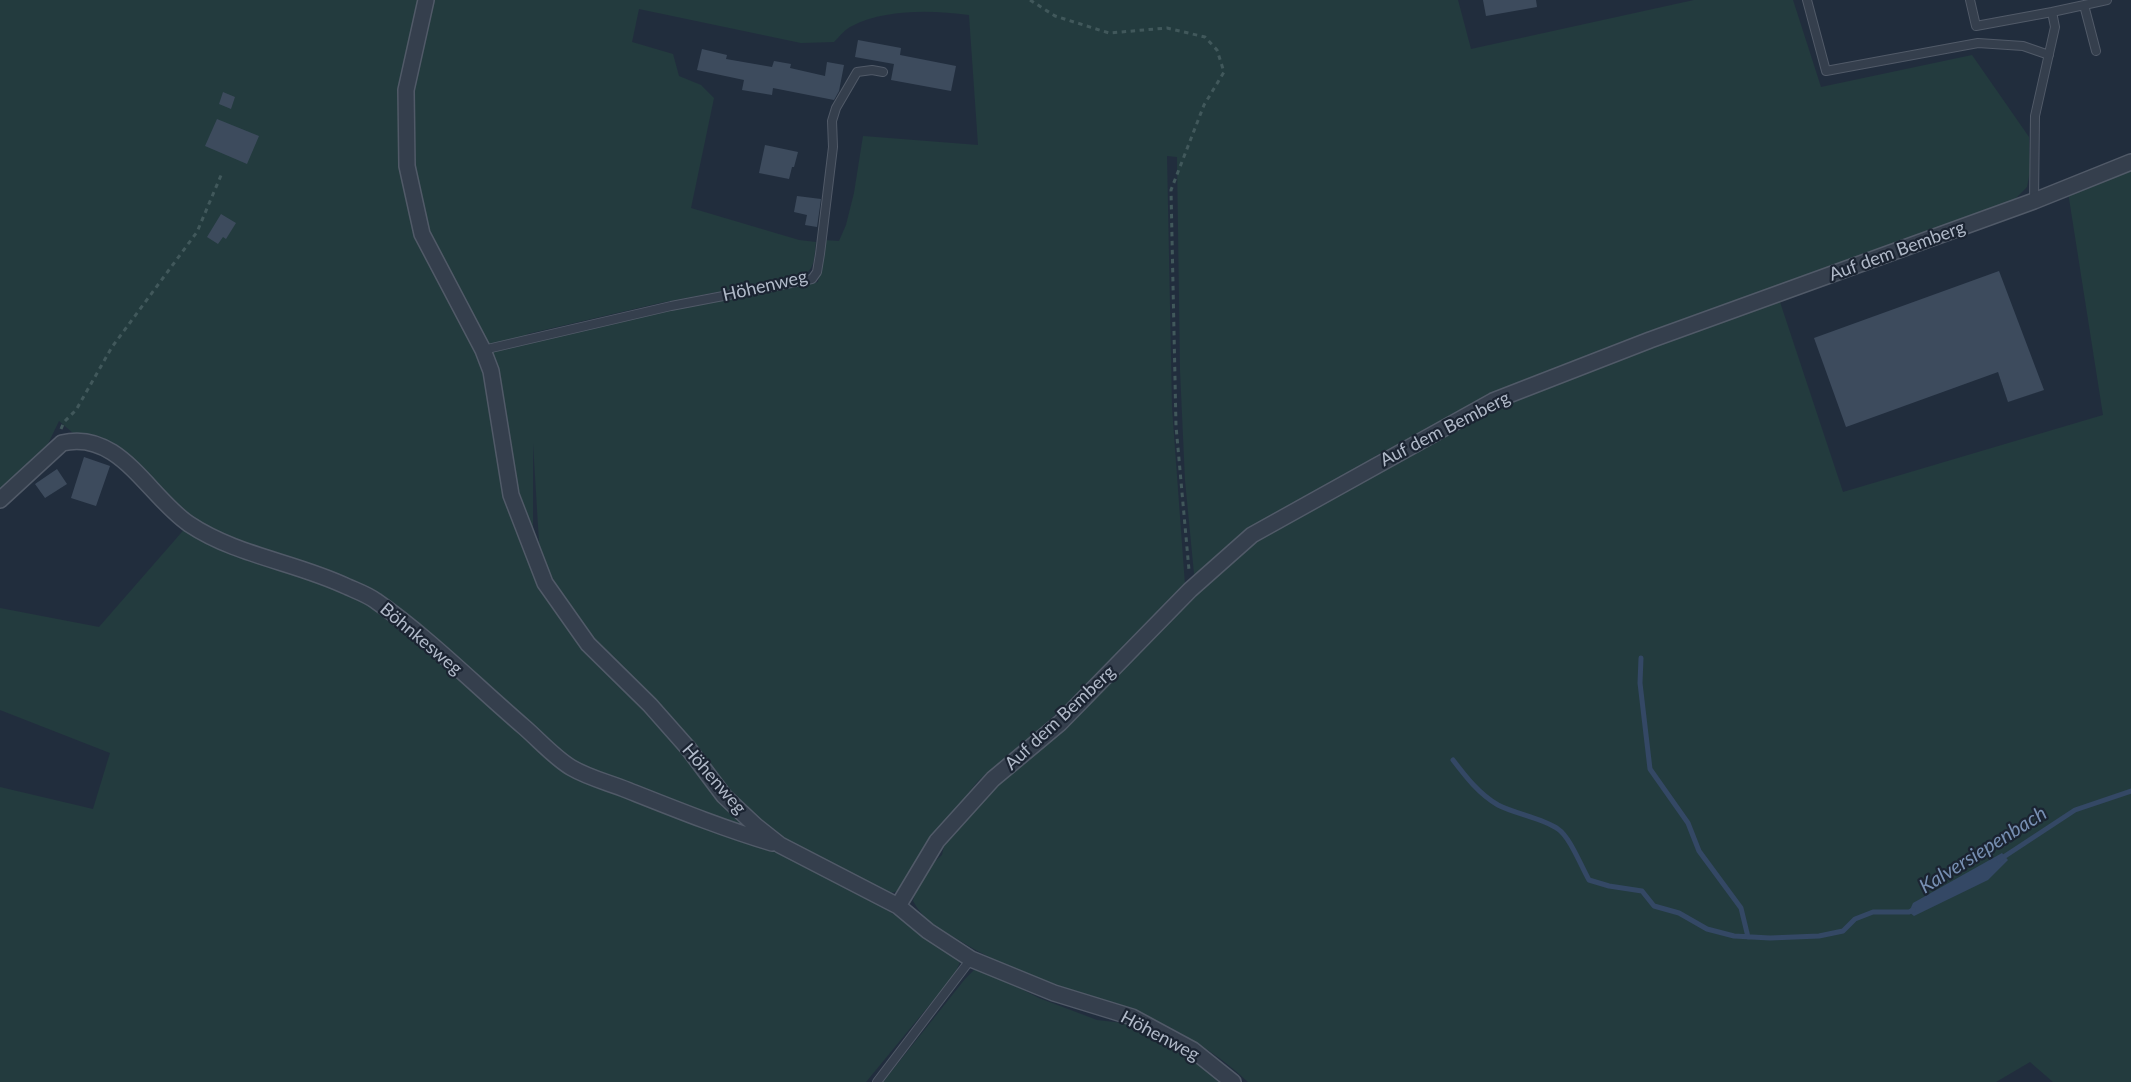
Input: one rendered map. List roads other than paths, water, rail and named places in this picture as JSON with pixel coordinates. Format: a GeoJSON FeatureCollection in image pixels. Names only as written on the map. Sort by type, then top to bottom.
{"type":"FeatureCollection","features":[{"type":"Feature","properties":{"kind":"street","name":"Höhenweg"},"geometry":{"type":"LineString","coordinates":[[426,0],[406,90],[407,166],[423,234],[483,350],[491,371],[511,495],[545,583],[588,644],[650,705],[688,748],[724,796],[780,845],[898,906],[928,931],[971,959],[1054,993],[1132,1017],[1193,1050],[1233,1082]]}},
{"type":"Feature","properties":{"kind":"street","name":"Auf dem Bemberg"},"geometry":{"type":"LineString","coordinates":[[898,906],[937,841],[993,780],[1060,723],[1190,590],[1252,535],[1493,401],[1650,340],[2034,201],[2131,162]]}},
{"type":"Feature","properties":{"kind":"street","name":"Böhnkesweg"},"geometry":{"type":"LineString","coordinates":[[0,500],[62,443],[82,441],[96,444],[111,451],[129,466],[171,510],[206,534],[235,548],[326,576],[374,599],[420,634],[572,768],[716,826],[780,845]]}},
{"type":"Feature","properties":{"kind":"lane"},"geometry":{"type":"LineString","coordinates":[[1807,0],[1826,71],[1978,43],[2023,46],[2049,55]]}},
{"type":"Feature","properties":{"kind":"lane"},"geometry":{"type":"LineString","coordinates":[[1970,0],[1978,43]]}},
{"type":"Feature","properties":{"kind":"lane"},"geometry":{"type":"LineString","coordinates":[[1976,26],[2107,0]]}},
{"type":"Feature","properties":{"kind":"lane"},"geometry":{"type":"LineString","coordinates":[[2084,5],[2096,51]]}},
{"type":"Feature","properties":{"kind":"lane"},"geometry":{"type":"LineString","coordinates":[[2034,201],[2035,116],[2055,27],[2052,12]]}},
{"type":"Feature","properties":{"kind":"lane","name":"Höhenweg"},"geometry":{"type":"LineString","coordinates":[[483,350],[671,306],[812,279],[817,272],[820,254],[833,147],[832,121],[836,108],[857,72],[872,70],[883,72]]}},
{"type":"Feature","properties":{"kind":"lane"},"geometry":{"type":"LineString","coordinates":[[877,1082],[971,959]]}},
{"type":"Feature","properties":{"kind":"water"},"geometry":{"type":"Polygon","coordinates":[[[2002,853],[2008,860],[1988,880],[1914,916],[1909,912],[1913,903],[2002,853]]]}},
{"type":"Feature","properties":{"kind":"waterway"},"geometry":{"type":"LineString","coordinates":[[1641,658],[1640,683],[1650,769],[1688,823],[1699,851],[1741,908],[1748,937]]}},
{"type":"Feature","properties":{"kind":"waterway","name":"Kalversiepenbach"},"geometry":{"type":"LineString","coordinates":[[1453,760],[1473,785],[1491,801],[1558,829],[1571,845],[1589,880],[1609,886],[1642,891],[1654,906],[1679,913],[1707,929],[1734,936],[1770,938],[1819,936],[1843,931],[1855,919],[1873,912],[1913,910]]}},
{"type":"Feature","properties":{"kind":"waterway","name":"Kalversiepenbach"},"geometry":{"type":"LineString","coordinates":[[1999,860],[2075,810],[2131,791]]}}]}
